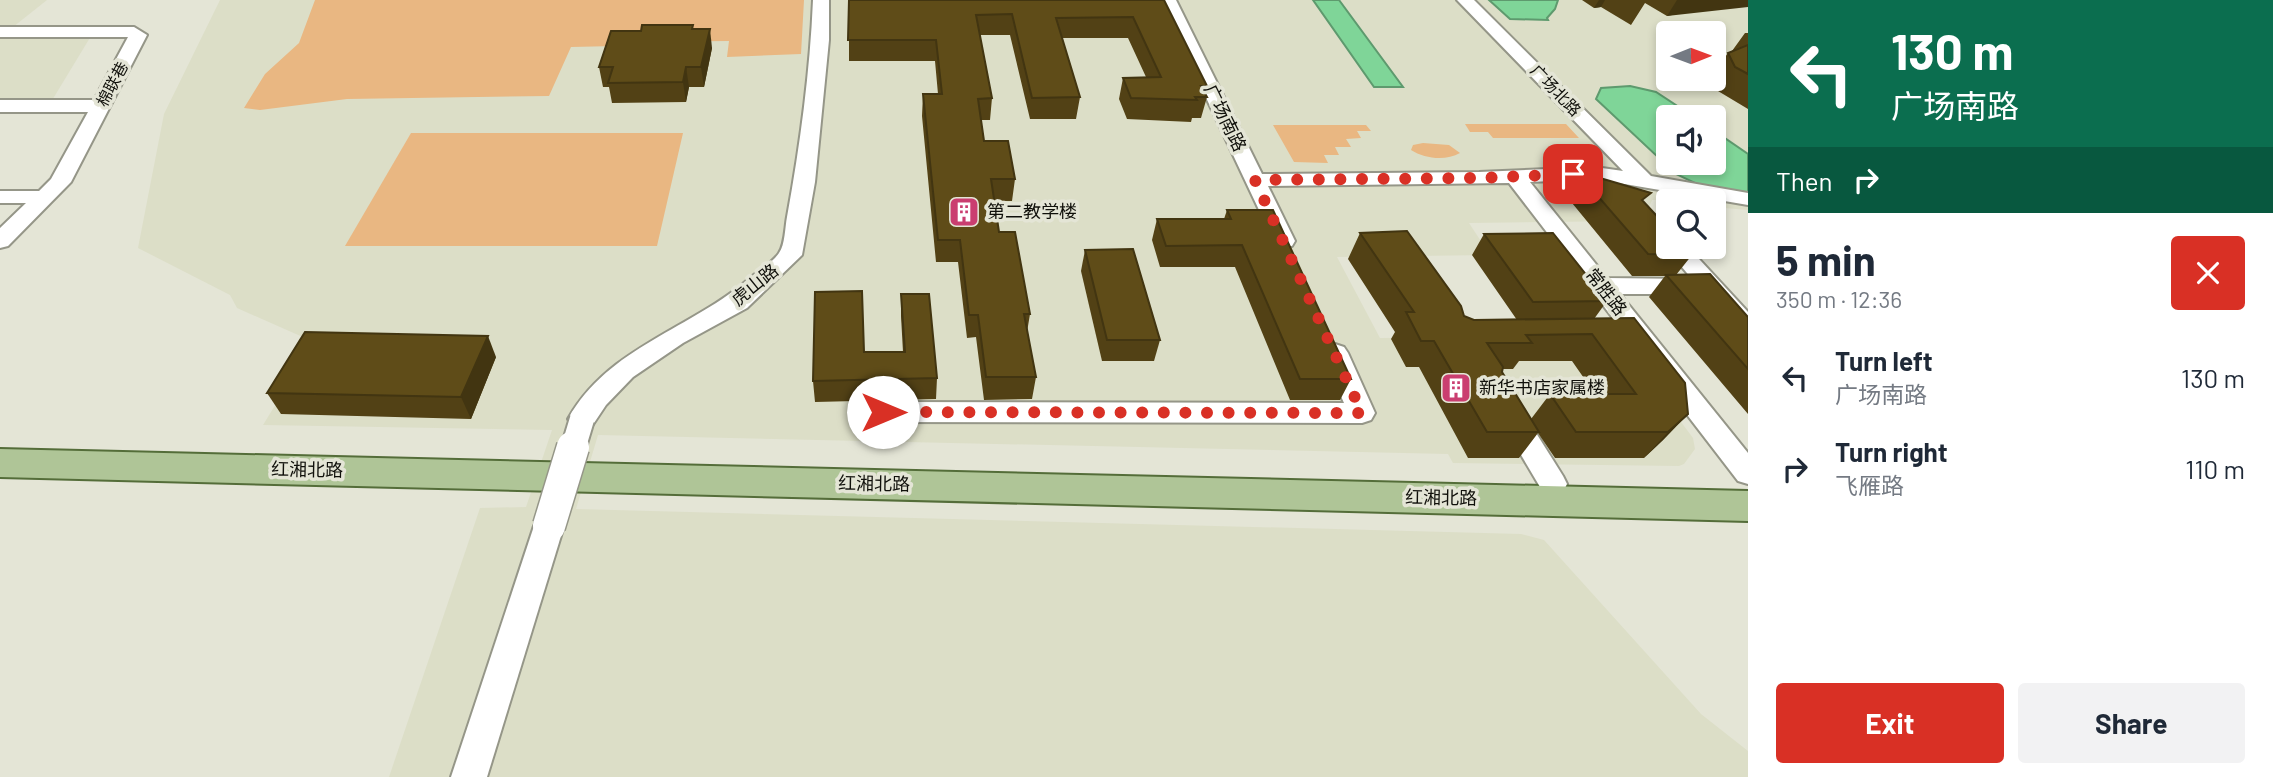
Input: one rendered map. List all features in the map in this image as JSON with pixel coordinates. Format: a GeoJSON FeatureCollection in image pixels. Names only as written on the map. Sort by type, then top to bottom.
{"type":"FeatureCollection","features":[{"type":"Feature","properties":{"kind":"main road","name":"红湘北路"},"geometry":{"type":"LineString","coordinates":[[0,447],[1748,488]]}},
{"type":"Feature","properties":{"kind":"main road","name":"红湘北路"},"geometry":{"type":"LineString","coordinates":[[0,463],[1748,506]]}},
{"type":"Feature","properties":{"kind":"street","name":"虎山路"},"geometry":{"type":"LineString","coordinates":[[469,777],[582,419],[597,398],[624,370],[674,337],[738,302],[791,255],[805,169],[820,40],[821,0]]}},
{"type":"Feature","properties":{"kind":"street","name":"广场南路"},"geometry":{"type":"LineString","coordinates":[[1168,0],[1296,268]]}},
{"type":"Feature","properties":{"kind":"street","name":"广场北路"},"geometry":{"type":"LineString","coordinates":[[1465,0],[1645,182]]}},
{"type":"Feature","properties":{"kind":"street","name":"棉联巷"},"geometry":{"type":"LineString","coordinates":[[0,32],[134,32],[138,36],[60,182],[0,241]]}},
{"type":"Feature","properties":{"kind":"street"},"geometry":{"type":"LineString","coordinates":[[0,106],[100,106]]}},
{"type":"Feature","properties":{"kind":"street"},"geometry":{"type":"LineString","coordinates":[[1255,180],[1594,173],[1748,199]]}},
{"type":"Feature","properties":{"kind":"street","name":"常胜路"},"geometry":{"type":"LineString","coordinates":[[1523,176],[1647,333],[1748,473]]}},
{"type":"Feature","properties":{"kind":"street"},"geometry":{"type":"LineString","coordinates":[[1687,259],[1748,328]]}},
{"type":"Feature","properties":{"kind":"street"},"geometry":{"type":"LineString","coordinates":[[1610,286],[1688,286]]}},
{"type":"Feature","properties":{"kind":"street"},"geometry":{"type":"LineString","coordinates":[[883,412],[1362,413],[1323,327]]}},
{"type":"Feature","properties":{"kind":"street"},"geometry":{"type":"LineString","coordinates":[[1610,333],[1647,333]]}},
{"type":"Feature","properties":{"kind":"street","name":"常胜路"},"geometry":{"type":"LineString","coordinates":[[1647,333],[1748,447]]}},
{"type":"Feature","properties":{"kind":"street"},"geometry":{"type":"LineString","coordinates":[[1499,397],[1553,484]]}},
{"type":"Feature","properties":{"kind":"lane"},"geometry":{"type":"LineString","coordinates":[[0,197],[44,197]]}},
{"type":"Feature","properties":{"kind":"shaded area"},"geometry":{"type":"Polygon","coordinates":[[[0,0],[47,0],[13,27],[0,27],[0,0]]]}},
{"type":"Feature","properties":{"kind":"shaded area"},"geometry":{"type":"Polygon","coordinates":[[[220,0],[1748,0],[1748,210],[1726,208],[1726,189],[1656,189],[1656,200],[1652,200],[1647,213],[1628,221],[1469,223],[1490,255],[1337,257],[1380,338],[1617,336],[1693,438],[1695,449],[1684,464],[1453,463],[1448,454],[598,435],[576,509],[1521,534],[1544,540],[1701,714],[1748,751],[1748,777],[389,777],[480,508],[526,507],[552,430],[263,425],[314,342],[237,308],[230,295],[138,248],[164,114],[220,0]]]}},
{"type":"Feature","properties":{"kind":"shaded area"},"geometry":{"type":"Polygon","coordinates":[[[315,0],[804,0],[801,54],[727,57],[729,41],[634,42],[616,46],[571,47],[549,96],[347,99],[260,110],[244,108],[265,74],[299,43],[315,0]]]}},
{"type":"Feature","properties":{"kind":"shaded area"},"geometry":{"type":"Polygon","coordinates":[[[1313,0],[1339,0],[1403,87],[1374,87],[1313,0]]]}},
{"type":"Feature","properties":{"kind":"shaded area"},"geometry":{"type":"Polygon","coordinates":[[[1489,0],[1558,0],[1548,20],[1510,19],[1489,0]]]}},
{"type":"Feature","properties":{"kind":"shaded area"},"geometry":{"type":"Polygon","coordinates":[[[0,36],[91,36],[51,102],[0,103],[0,36]]]}},
{"type":"Feature","properties":{"kind":"shaded area"},"geometry":{"type":"Polygon","coordinates":[[[1630,86],[1656,92],[1676,105],[1656,105],[1656,155],[1596,99],[1601,88],[1630,86]]]}},
{"type":"Feature","properties":{"kind":"shaded area"},"geometry":{"type":"Polygon","coordinates":[[[1465,124],[1566,124],[1579,138],[1493,138],[1488,132],[1470,132],[1465,124]]]}},
{"type":"Feature","properties":{"kind":"shaded area"},"geometry":{"type":"Polygon","coordinates":[[[1273,125],[1366,125],[1371,131],[1357,131],[1361,138],[1346,139],[1351,147],[1335,147],[1339,155],[1324,155],[1328,163],[1294,162],[1273,125]]]}},
{"type":"Feature","properties":{"kind":"shaded area"},"geometry":{"type":"Polygon","coordinates":[[[411,133],[683,133],[657,246],[345,246],[411,133]]]}},
{"type":"Feature","properties":{"kind":"shaded area"},"geometry":{"type":"Polygon","coordinates":[[[1726,139],[1748,154],[1748,194],[1699,185],[1678,175],[1726,175],[1726,139]]]}},
{"type":"Feature","properties":{"kind":"shaded area"},"geometry":{"type":"Polygon","coordinates":[[[1413,145],[1449,145],[1460,153],[1436,158],[1411,150],[1413,145]]]}},
{"type":"Feature","properties":{"kind":"building"},"geometry":{"type":"Polygon","coordinates":[[[849,0],[1164,0],[1207,86],[1201,86],[1207,97],[1195,97],[1197,100],[1131,98],[1123,78],[1161,77],[1133,17],[1056,18],[1080,97],[1032,98],[1012,14],[976,15],[992,98],[978,99],[984,141],[1008,141],[1015,179],[991,179],[999,232],[1015,232],[1030,314],[1024,314],[1036,377],[986,377],[978,315],[969,315],[960,240],[938,240],[923,94],[942,94],[936,40],[848,40],[849,0]]]}},
{"type":"Feature","properties":{"kind":"building"},"geometry":{"type":"Polygon","coordinates":[[[642,25],[693,25],[692,29],[710,29],[701,67],[686,67],[683,82],[608,83],[613,67],[599,67],[611,31],[641,31],[642,25]]]}},
{"type":"Feature","properties":{"kind":"building"},"geometry":{"type":"Polygon","coordinates":[[[1748,45],[1748,74],[1735,67],[1728,53],[1748,45]]]}},
{"type":"Feature","properties":{"kind":"building"},"geometry":{"type":"Polygon","coordinates":[[[1576,171],[1651,193],[1642,200],[1656,215],[1656,254],[1648,254],[1576,171]]]}},
{"type":"Feature","properties":{"kind":"building"},"geometry":{"type":"Polygon","coordinates":[[[1227,210],[1273,210],[1351,379],[1300,379],[1242,245],[1166,246],[1157,219],[1231,219],[1227,210]]]}},
{"type":"Feature","properties":{"kind":"building"},"geometry":{"type":"Polygon","coordinates":[[[1407,231],[1461,306],[1464,316],[1474,320],[1634,318],[1685,383],[1688,414],[1668,432],[1576,432],[1550,394],[1636,394],[1592,334],[1526,335],[1532,343],[1487,343],[1539,432],[1487,432],[1434,341],[1421,341],[1406,312],[1414,312],[1360,233],[1407,231]]]}},
{"type":"Feature","properties":{"kind":"building"},"geometry":{"type":"Polygon","coordinates":[[[1553,233],[1607,301],[1533,302],[1484,234],[1553,233]]]}},
{"type":"Feature","properties":{"kind":"building"},"geometry":{"type":"Polygon","coordinates":[[[1133,249],[1160,340],[1107,340],[1085,250],[1133,249]]]}},
{"type":"Feature","properties":{"kind":"building"},"geometry":{"type":"Polygon","coordinates":[[[1710,274],[1748,317],[1748,369],[1666,275],[1710,274]]]}},
{"type":"Feature","properties":{"kind":"building"},"geometry":{"type":"Polygon","coordinates":[[[862,291],[864,352],[905,352],[901,294],[929,294],[937,378],[813,381],[815,292],[862,291]]]}},
{"type":"Feature","properties":{"kind":"building"},"geometry":{"type":"Polygon","coordinates":[[[305,332],[488,336],[461,397],[267,393],[305,332]]]}},
{"type":"Feature","properties":{"kind":"place","name":"第二教学楼"},"geometry":{"type":"Point","coordinates":[964,212]}},
{"type":"Feature","properties":{"kind":"place","name":"新华书店家属楼"},"geometry":{"type":"Point","coordinates":[1456,388]}},
{"type":"Feature","properties":{"kind":"route"},"geometry":{"type":"LineString","coordinates":[[883,412],[1362,413],[1255,180],[1479,178],[1573,174]]}}]}
